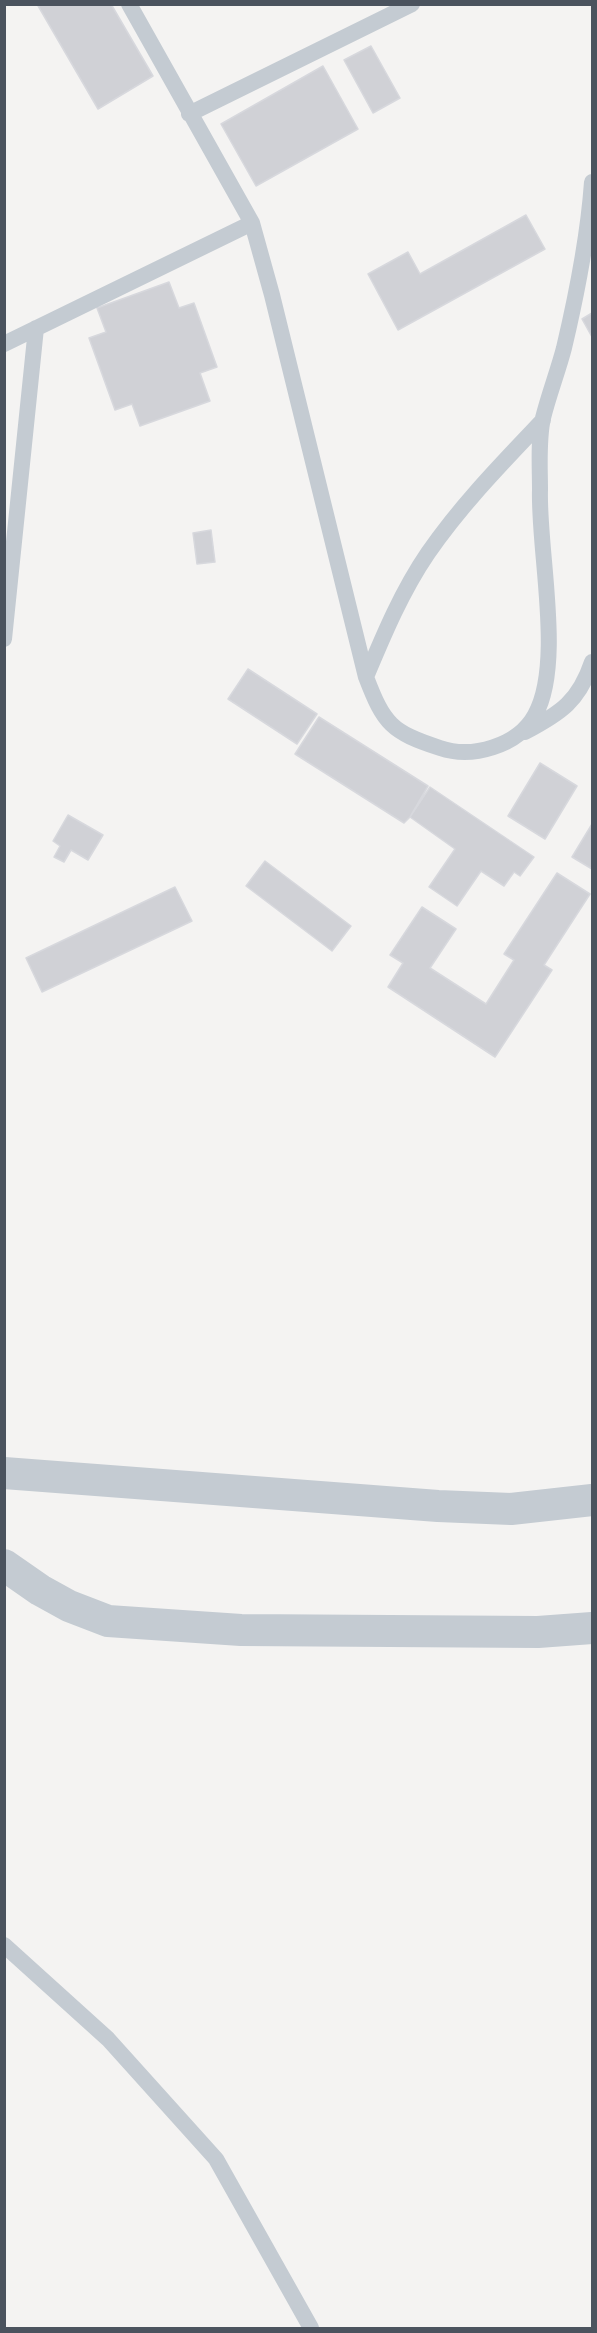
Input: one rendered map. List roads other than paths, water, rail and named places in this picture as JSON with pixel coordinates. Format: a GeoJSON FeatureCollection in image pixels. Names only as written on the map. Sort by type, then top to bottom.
{"type":"FeatureCollection","features":[{"type":"Feature","properties":{"kind":"street"},"geometry":{"type":"LineString","coordinates":[[4,1473],[438,1506],[511,1509],[592,1500]]}},
{"type":"Feature","properties":{"kind":"street"},"geometry":{"type":"LineString","coordinates":[[4,1565],[40,1590],[108,1621],[241,1630],[537,1632],[592,1628]]}},
{"type":"Feature","properties":{"kind":"lane"},"geometry":{"type":"LineString","coordinates":[[129,4],[252,223],[272,295],[366,677],[378,710],[389,724],[413,739],[453,753],[489,749],[554,717],[572,702],[587,677],[592,662]]}},
{"type":"Feature","properties":{"kind":"lane"},"geometry":{"type":"LineString","coordinates":[[189,114],[412,4]]}},
{"type":"Feature","properties":{"kind":"lane"},"geometry":{"type":"LineString","coordinates":[[519,735],[535,716],[544,693],[549,655],[540,493],[543,420],[564,349],[587,240],[592,182]]}},
{"type":"Feature","properties":{"kind":"lane"},"geometry":{"type":"LineString","coordinates":[[4,344],[252,223]]}},
{"type":"Feature","properties":{"kind":"lane"},"geometry":{"type":"LineString","coordinates":[[4,639],[36,328]]}},
{"type":"Feature","properties":{"kind":"lane"},"geometry":{"type":"LineString","coordinates":[[366,677],[406,590],[428,554],[488,479],[543,420]]}},
{"type":"Feature","properties":{"kind":"lane"},"geometry":{"type":"LineString","coordinates":[[4,1945],[108,2039],[216,2159],[310,2328]]}}]}
